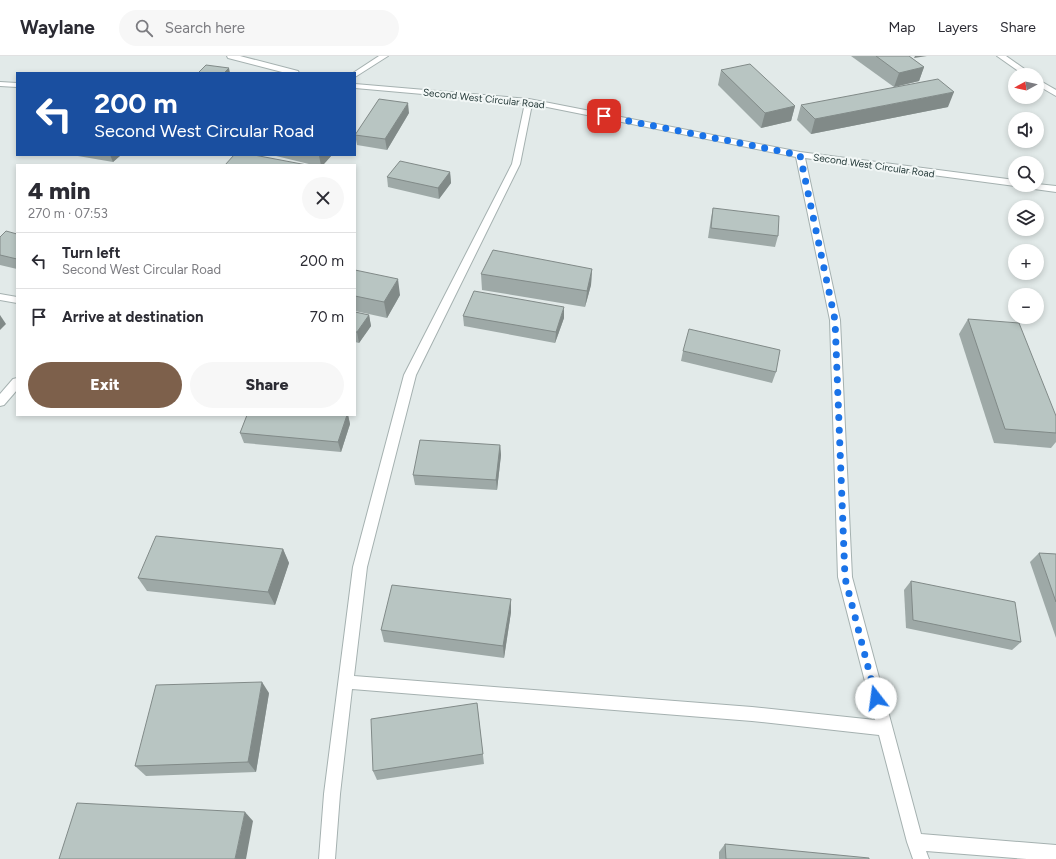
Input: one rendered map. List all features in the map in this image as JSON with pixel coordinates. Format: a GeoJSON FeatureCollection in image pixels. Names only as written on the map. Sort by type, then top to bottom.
{"type":"FeatureCollection","features":[{"type":"Feature","properties":{"kind":"street"},"geometry":{"type":"LineString","coordinates":[[231,56],[291,72]]}},
{"type":"Feature","properties":{"kind":"street"},"geometry":{"type":"LineString","coordinates":[[356,74],[384,56]]}},
{"type":"Feature","properties":{"kind":"street"},"geometry":{"type":"LineString","coordinates":[[1001,56],[1019,68]]}},
{"type":"Feature","properties":{"kind":"street"},"geometry":{"type":"LineString","coordinates":[[0,84],[16,85]]}},
{"type":"Feature","properties":{"kind":"street","name":"Second West Circular Road"},"geometry":{"type":"LineString","coordinates":[[356,86],[529,101],[800,155],[1008,182]]}},
{"type":"Feature","properties":{"kind":"street"},"geometry":{"type":"LineString","coordinates":[[1044,86],[1056,94]]}},
{"type":"Feature","properties":{"kind":"street"},"geometry":{"type":"LineString","coordinates":[[327,859],[332,794],[360,567],[410,375],[516,164],[529,101]]}},
{"type":"Feature","properties":{"kind":"street"},"geometry":{"type":"LineString","coordinates":[[800,155],[835,320],[845,578],[884,728],[921,859]]}},
{"type":"Feature","properties":{"kind":"street"},"geometry":{"type":"LineString","coordinates":[[1044,187],[1056,189]]}},
{"type":"Feature","properties":{"kind":"street"},"geometry":{"type":"LineString","coordinates":[[0,297],[16,300]]}},
{"type":"Feature","properties":{"kind":"street"},"geometry":{"type":"LineString","coordinates":[[0,402],[16,383]]}},
{"type":"Feature","properties":{"kind":"street"},"geometry":{"type":"LineString","coordinates":[[346,682],[752,714],[884,728]]}},
{"type":"Feature","properties":{"kind":"street"},"geometry":{"type":"LineString","coordinates":[[915,842],[1056,853]]}},
{"type":"Feature","properties":{"kind":"building"},"geometry":{"type":"Polygon","coordinates":[[[876,56],[909,56],[924,67],[899,73],[876,56]]]}},
{"type":"Feature","properties":{"kind":"building"},"geometry":{"type":"Polygon","coordinates":[[[750,64],[795,106],[765,113],[721,70],[750,64]]]}},
{"type":"Feature","properties":{"kind":"building"},"geometry":{"type":"Polygon","coordinates":[[[206,65],[229,68],[225,72],[199,72],[206,65]]]}},
{"type":"Feature","properties":{"kind":"building"},"geometry":{"type":"Polygon","coordinates":[[[938,79],[954,92],[815,119],[801,105],[938,79]]]}},
{"type":"Feature","properties":{"kind":"building"},"geometry":{"type":"Polygon","coordinates":[[[379,99],[408,103],[385,139],[356,135],[379,99]]]}},
{"type":"Feature","properties":{"kind":"building"},"geometry":{"type":"Polygon","coordinates":[[[233,156],[259,156],[302,164],[226,164],[233,156]]]}},
{"type":"Feature","properties":{"kind":"building"},"geometry":{"type":"Polygon","coordinates":[[[400,161],[450,172],[438,188],[387,177],[400,161]]]}},
{"type":"Feature","properties":{"kind":"building"},"geometry":{"type":"Polygon","coordinates":[[[713,208],[779,216],[778,236],[711,228],[713,208]]]}},
{"type":"Feature","properties":{"kind":"building"},"geometry":{"type":"Polygon","coordinates":[[[6,231],[16,234],[16,259],[0,255],[0,237],[6,231]]]}},
{"type":"Feature","properties":{"kind":"building"},"geometry":{"type":"Polygon","coordinates":[[[493,250],[592,269],[587,291],[481,274],[493,250]]]}},
{"type":"Feature","properties":{"kind":"building"},"geometry":{"type":"Polygon","coordinates":[[[356,270],[398,279],[384,302],[356,296],[356,270]]]}},
{"type":"Feature","properties":{"kind":"building"},"geometry":{"type":"Polygon","coordinates":[[[474,291],[564,307],[556,332],[463,316],[474,291]]]}},
{"type":"Feature","properties":{"kind":"building"},"geometry":{"type":"Polygon","coordinates":[[[356,312],[369,315],[357,332],[356,312]]]}},
{"type":"Feature","properties":{"kind":"building"},"geometry":{"type":"Polygon","coordinates":[[[968,319],[1019,324],[1056,416],[1056,433],[1005,429],[968,319]]]}},
{"type":"Feature","properties":{"kind":"building"},"geometry":{"type":"Polygon","coordinates":[[[689,329],[780,350],[776,372],[683,351],[689,329]]]}},
{"type":"Feature","properties":{"kind":"building"},"geometry":{"type":"Polygon","coordinates":[[[247,416],[347,416],[338,442],[240,433],[247,416]]]}},
{"type":"Feature","properties":{"kind":"building"},"geometry":{"type":"Polygon","coordinates":[[[420,440],[500,445],[496,480],[413,475],[420,440]]]}},
{"type":"Feature","properties":{"kind":"building"},"geometry":{"type":"Polygon","coordinates":[[[156,536],[283,549],[268,592],[138,578],[156,536]]]}},
{"type":"Feature","properties":{"kind":"building"},"geometry":{"type":"Polygon","coordinates":[[[1039,553],[1056,554],[1056,602],[1039,553]]]}},
{"type":"Feature","properties":{"kind":"building"},"geometry":{"type":"Polygon","coordinates":[[[911,581],[1015,602],[1021,642],[913,620],[911,581]]]}},
{"type":"Feature","properties":{"kind":"building"},"geometry":{"type":"Polygon","coordinates":[[[392,585],[511,599],[503,646],[381,630],[392,585]]]}},
{"type":"Feature","properties":{"kind":"building"},"geometry":{"type":"Polygon","coordinates":[[[262,682],[248,762],[135,766],[156,685],[262,682]]]}},
{"type":"Feature","properties":{"kind":"building"},"geometry":{"type":"Polygon","coordinates":[[[477,703],[483,754],[373,771],[371,719],[477,703]]]}},
{"type":"Feature","properties":{"kind":"building"},"geometry":{"type":"Polygon","coordinates":[[[77,803],[245,812],[235,859],[59,859],[77,803]]]}},
{"type":"Feature","properties":{"kind":"building"},"geometry":{"type":"Polygon","coordinates":[[[725,844],[869,858],[869,859],[726,859],[725,844]]]}},
{"type":"Feature","properties":{"kind":"route"},"geometry":{"type":"LineString","coordinates":[[604,116],[800,155],[835,320],[845,578],[876,698]]}}]}
